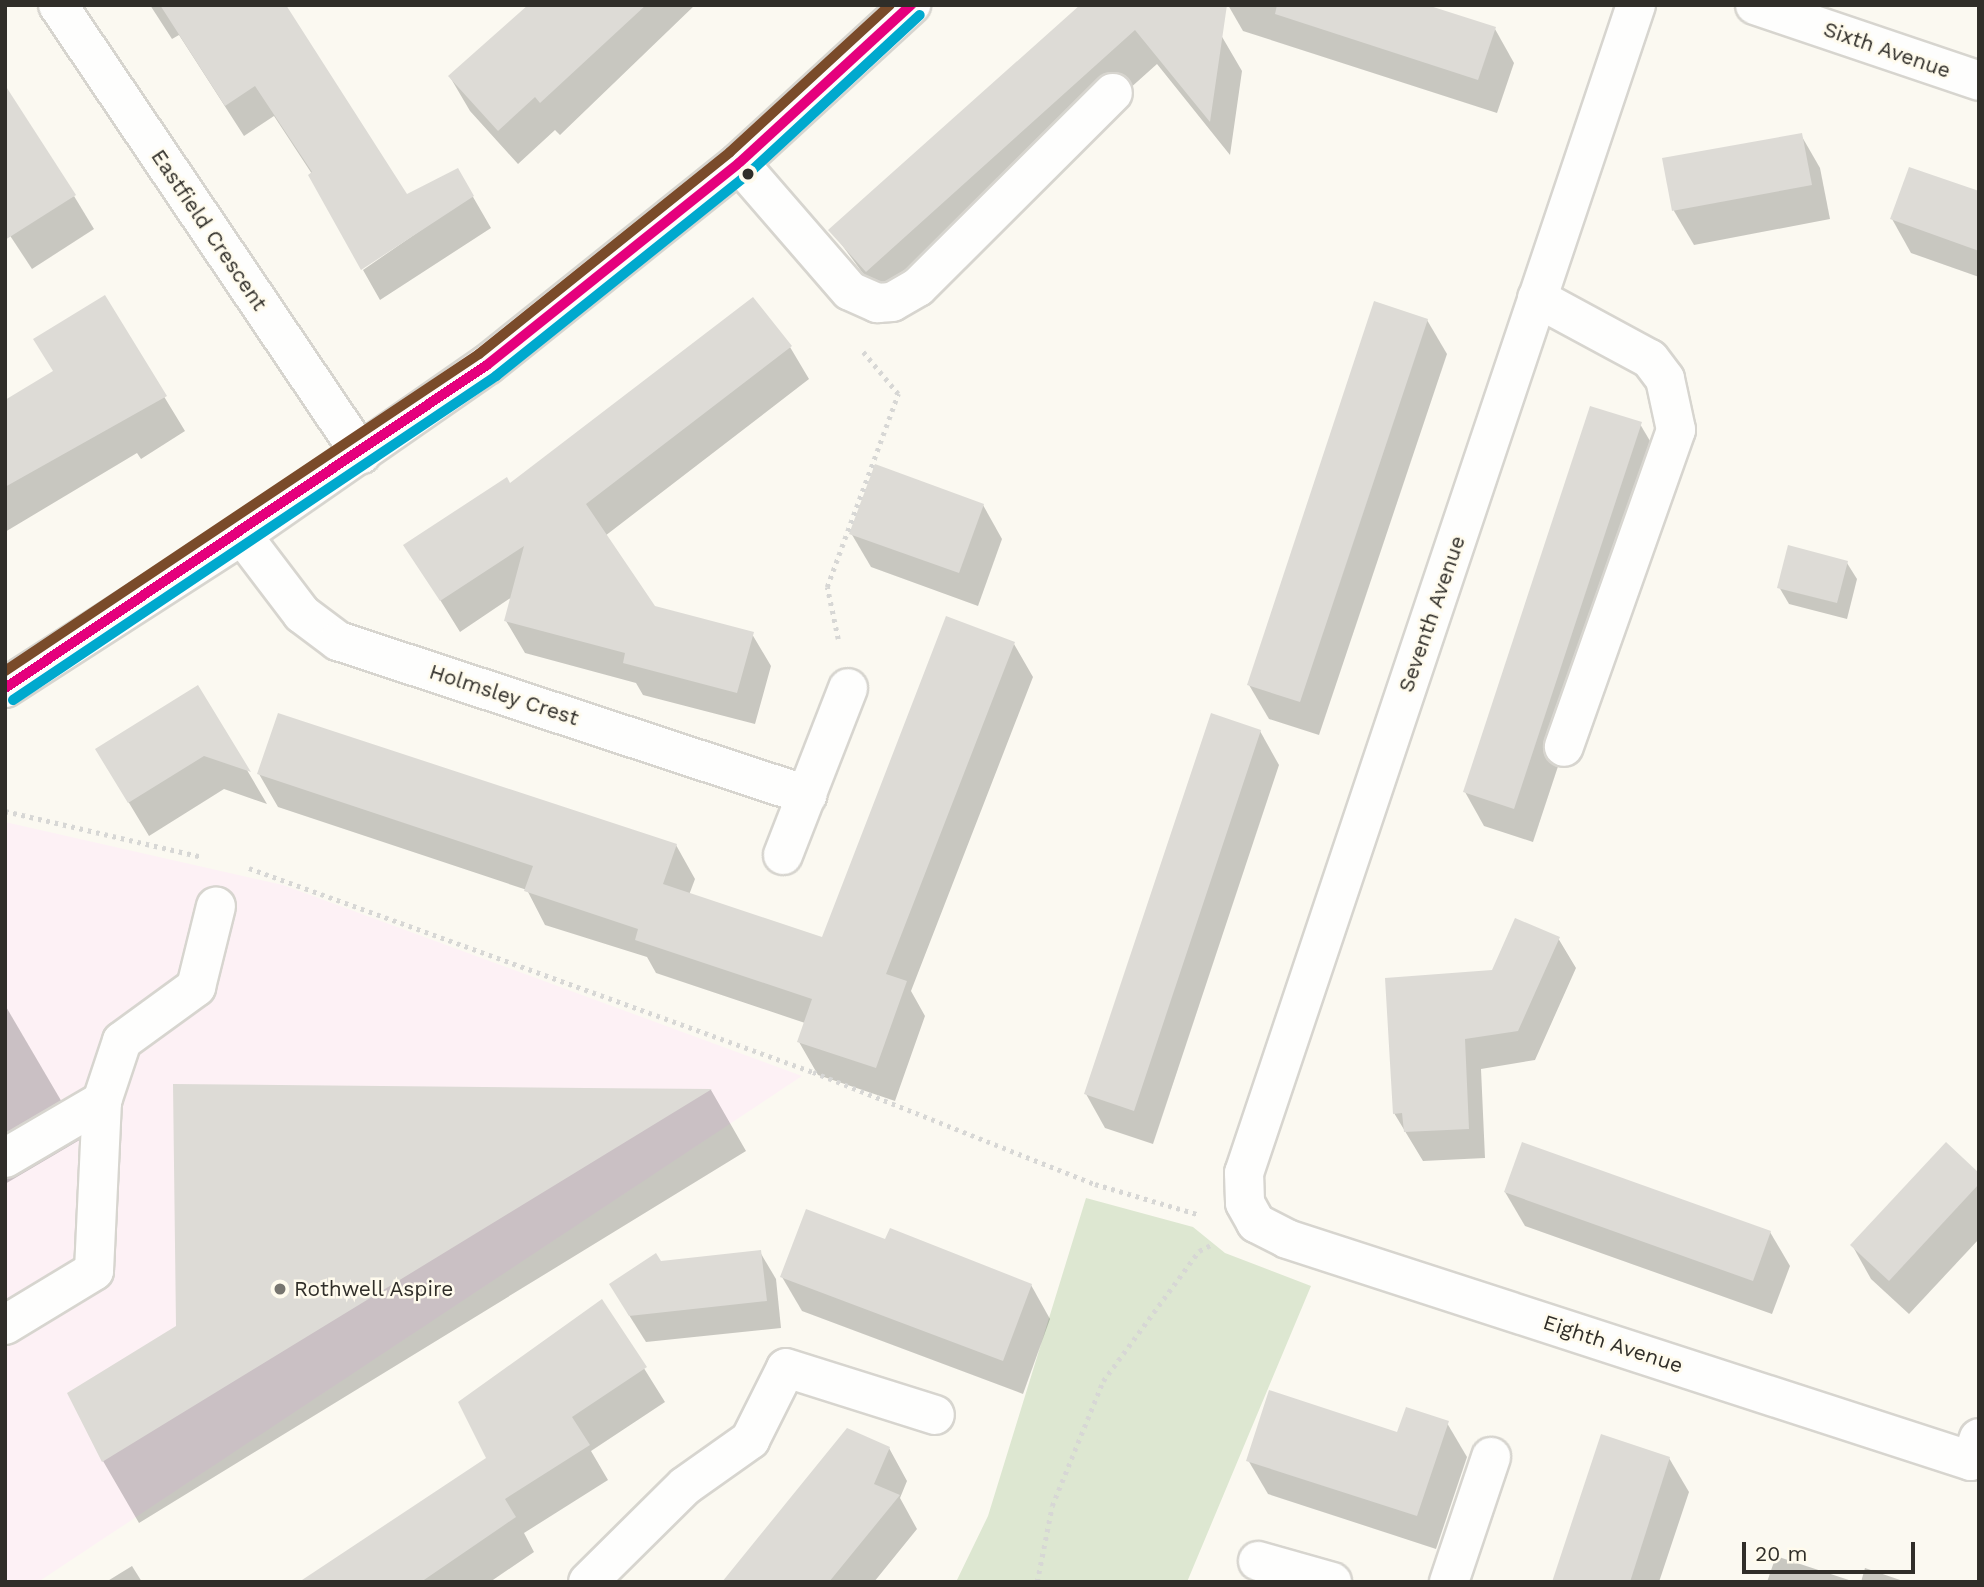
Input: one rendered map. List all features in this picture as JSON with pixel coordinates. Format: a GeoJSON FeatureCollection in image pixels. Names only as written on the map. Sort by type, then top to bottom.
{"type":"FeatureCollection","features":[{"type":"Feature","properties":{"kind":"street","name":"Eastfield Crescent"},"geometry":{"type":"LineString","coordinates":[[58,5],[360,454]]}},
{"type":"Feature","properties":{"kind":"street"},"geometry":{"type":"LineString","coordinates":[[5,688],[242,536],[487,365],[739,163],[911,5]]}},
{"type":"Feature","properties":{"kind":"street","name":"Seventh Avenue"},"geometry":{"type":"LineString","coordinates":[[1251,1213],[1244,1173],[1636,5]]}},
{"type":"Feature","properties":{"kind":"street","name":"Sixth Avenue"},"geometry":{"type":"LineString","coordinates":[[1755,5],[1979,81]]}},
{"type":"Feature","properties":{"kind":"street"},"geometry":{"type":"LineString","coordinates":[[739,163],[850,290],[870,301],[892,302],[918,287],[1113,93]]}},
{"type":"Feature","properties":{"kind":"street"},"geometry":{"type":"LineString","coordinates":[[1538,299],[1650,359],[1665,379],[1675,430],[1564,747]]}},
{"type":"Feature","properties":{"kind":"street","name":"Holmsley Crest"},"geometry":{"type":"LineString","coordinates":[[242,536],[302,614],[338,641],[807,795]]}},
{"type":"Feature","properties":{"kind":"street"},"geometry":{"type":"LineString","coordinates":[[783,855],[848,688]]}},
{"type":"Feature","properties":{"kind":"street"},"geometry":{"type":"LineString","coordinates":[[5,1325],[94,1271],[102,1101],[122,1041],[196,988],[216,906]]}},
{"type":"Feature","properties":{"kind":"street"},"geometry":{"type":"LineString","coordinates":[[5,1158],[102,1101]]}},
{"type":"Feature","properties":{"kind":"street","name":"Eighth Avenue"},"geometry":{"type":"LineString","coordinates":[[1251,1213],[1287,1239],[1975,1450]]}},
{"type":"Feature","properties":{"kind":"street"},"geometry":{"type":"LineString","coordinates":[[588,1582],[685,1486],[750,1440],[786,1368],[934,1415]]}},
{"type":"Feature","properties":{"kind":"street"},"geometry":{"type":"LineString","coordinates":[[1449,1582],[1491,1457]]}},
{"type":"Feature","properties":{"kind":"street"},"geometry":{"type":"LineString","coordinates":[[1258,1561],[1332,1582]]}},
{"type":"Feature","properties":{"kind":"path"},"geometry":{"type":"LineString","coordinates":[[848,688],[827,587],[898,394],[853,340]]}},
{"type":"Feature","properties":{"kind":"path"},"geometry":{"type":"LineString","coordinates":[[5,811],[207,858]]}},
{"type":"Feature","properties":{"kind":"path"},"geometry":{"type":"LineString","coordinates":[[234,864],[313,887],[1095,1184],[1195,1215],[1251,1213]]}},
{"type":"Feature","properties":{"kind":"path"},"geometry":{"type":"LineString","coordinates":[[1037,1582],[1052,1506],[1103,1381],[1199,1251],[1251,1213]]}},
{"type":"Feature","properties":{"kind":"shaded area"},"geometry":{"type":"Polygon","coordinates":[[[5,822],[283,885],[802,1076],[38,1582],[5,1582],[5,822]]]}},
{"type":"Feature","properties":{"kind":"green space"},"geometry":{"type":"Polygon","coordinates":[[[1086,1198],[1193,1227],[1225,1253],[1311,1286],[1187,1582],[956,1582],[988,1516],[1086,1198]]]}},
{"type":"Feature","properties":{"kind":"building"},"geometry":{"type":"Polygon","coordinates":[[[160,5],[286,5],[407,194],[458,168],[474,196],[361,270],[308,175],[312,172],[255,86],[225,106],[160,5]]]}},
{"type":"Feature","properties":{"kind":"building"},"geometry":{"type":"Polygon","coordinates":[[[528,5],[646,5],[540,103],[535,97],[498,131],[448,76],[528,5]]]}},
{"type":"Feature","properties":{"kind":"building"},"geometry":{"type":"Polygon","coordinates":[[[1080,5],[1227,5],[1210,122],[1135,30],[866,272],[828,230],[1080,5]]]}},
{"type":"Feature","properties":{"kind":"building"},"geometry":{"type":"Polygon","coordinates":[[[1277,5],[1427,5],[1496,27],[1478,80],[1275,14],[1277,5]]]}},
{"type":"Feature","properties":{"kind":"building"},"geometry":{"type":"Polygon","coordinates":[[[5,85],[76,195],[5,240],[5,85]]]}},
{"type":"Feature","properties":{"kind":"building"},"geometry":{"type":"Polygon","coordinates":[[[1802,133],[1812,185],[1672,211],[1662,158],[1802,133]]]}},
{"type":"Feature","properties":{"kind":"building"},"geometry":{"type":"Polygon","coordinates":[[[1909,167],[1979,191],[1979,251],[1890,219],[1909,167]]]}},
{"type":"Feature","properties":{"kind":"building"},"geometry":{"type":"Polygon","coordinates":[[[105,295],[167,396],[5,487],[5,400],[53,371],[33,339],[105,295]]]}},
{"type":"Feature","properties":{"kind":"building"},"geometry":{"type":"Polygon","coordinates":[[[753,297],[792,346],[586,504],[655,606],[754,632],[737,693],[623,663],[625,653],[504,621],[524,546],[440,601],[403,545],[507,477],[510,483],[753,297]]]}},
{"type":"Feature","properties":{"kind":"building"},"geometry":{"type":"Polygon","coordinates":[[[1374,301],[1428,319],[1300,702],[1247,685],[1374,301]]]}},
{"type":"Feature","properties":{"kind":"building"},"geometry":{"type":"Polygon","coordinates":[[[1590,406],[1642,422],[1514,809],[1463,792],[1590,406]]]}},
{"type":"Feature","properties":{"kind":"building"},"geometry":{"type":"Polygon","coordinates":[[[875,464],[984,504],[959,573],[849,534],[875,464]]]}},
{"type":"Feature","properties":{"kind":"building"},"geometry":{"type":"Polygon","coordinates":[[[1788,545],[1848,561],[1837,603],[1777,588],[1788,545]]]}},
{"type":"Feature","properties":{"kind":"building"},"geometry":{"type":"Polygon","coordinates":[[[946,616],[1015,642],[886,974],[907,981],[876,1068],[797,1042],[812,999],[635,940],[638,929],[524,891],[533,866],[257,774],[278,713],[677,844],[663,884],[822,937],[946,616]]]}},
{"type":"Feature","properties":{"kind":"building"},"geometry":{"type":"Polygon","coordinates":[[[198,685],[251,772],[204,756],[128,803],[95,749],[198,685]]]}},
{"type":"Feature","properties":{"kind":"building"},"geometry":{"type":"Polygon","coordinates":[[[1211,713],[1261,730],[1134,1111],[1084,1094],[1211,713]]]}},
{"type":"Feature","properties":{"kind":"building"},"geometry":{"type":"Polygon","coordinates":[[[1515,918],[1560,937],[1518,1031],[1465,1039],[1469,1129],[1404,1132],[1402,1113],[1393,1114],[1385,978],[1492,970],[1515,918]]]}},
{"type":"Feature","properties":{"kind":"building","name":"Rothwell Aspire"},"geometry":{"type":"Polygon","coordinates":[[[173,1084],[712,1089],[102,1462],[67,1393],[176,1326],[173,1084]]]}},
{"type":"Feature","properties":{"kind":"building"},"geometry":{"type":"Polygon","coordinates":[[[1522,1142],[1771,1231],[1753,1281],[1504,1192],[1522,1142]]]}},
{"type":"Feature","properties":{"kind":"building"},"geometry":{"type":"Polygon","coordinates":[[[1946,1142],[1979,1173],[1979,1184],[1889,1281],[1850,1245],[1946,1142]]]}},
{"type":"Feature","properties":{"kind":"building"},"geometry":{"type":"Polygon","coordinates":[[[806,1209],[885,1239],[890,1228],[1032,1284],[1003,1361],[780,1277],[806,1209]]]}},
{"type":"Feature","properties":{"kind":"building"},"geometry":{"type":"Polygon","coordinates":[[[761,1250],[767,1301],[629,1316],[609,1284],[656,1253],[661,1261],[761,1250]]]}},
{"type":"Feature","properties":{"kind":"building"},"geometry":{"type":"Polygon","coordinates":[[[602,1299],[647,1367],[572,1417],[590,1445],[505,1499],[516,1517],[421,1582],[299,1582],[486,1458],[458,1402],[602,1299]]]}},
{"type":"Feature","properties":{"kind":"building"},"geometry":{"type":"Polygon","coordinates":[[[1269,1390],[1397,1432],[1406,1407],[1449,1421],[1417,1516],[1246,1461],[1269,1390]]]}},
{"type":"Feature","properties":{"kind":"building"},"geometry":{"type":"Polygon","coordinates":[[[847,1428],[890,1447],[874,1484],[900,1495],[829,1582],[722,1582],[847,1428]]]}},
{"type":"Feature","properties":{"kind":"building"},"geometry":{"type":"Polygon","coordinates":[[[1601,1434],[1670,1457],[1630,1582],[1552,1582],[1601,1434]]]}},
{"type":"Feature","properties":{"kind":"transit line"},"geometry":{"type":"LineString","coordinates":[[5,671],[479,354],[730,152],[890,5]]}},
{"type":"Feature","properties":{"kind":"transit line"},"geometry":{"type":"LineString","coordinates":[[5,688],[487,365],[739,163],[911,5]]}},
{"type":"Feature","properties":{"kind":"transit line"},"geometry":{"type":"LineString","coordinates":[[13,700],[496,376],[748,174],[920,15]]}},
{"type":"Feature","properties":{"kind":"place","name":"Rothwell Aspire"},"geometry":{"type":"Point","coordinates":[280,1289]}}]}
